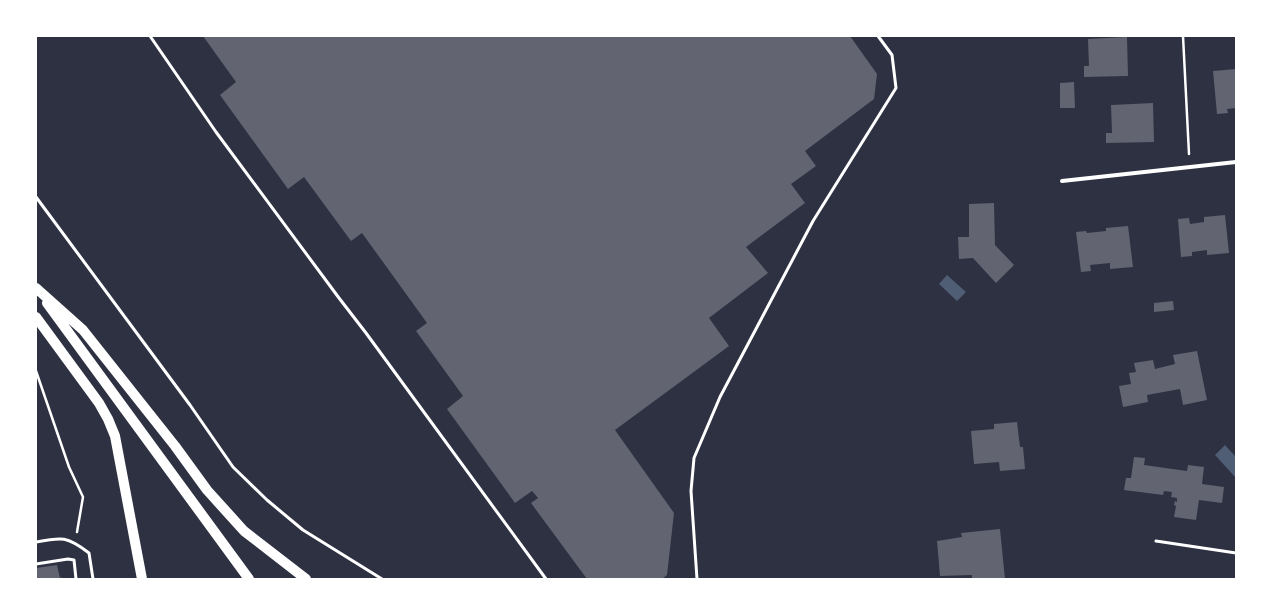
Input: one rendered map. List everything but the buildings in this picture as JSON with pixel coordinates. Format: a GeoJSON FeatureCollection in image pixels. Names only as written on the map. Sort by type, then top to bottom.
{"type":"FeatureCollection","features":[{"type":"Feature","properties":{"kind":"main road"},"geometry":{"type":"LineString","coordinates":[[36,289],[249,579]]}},
{"type":"Feature","properties":{"kind":"main road"},"geometry":{"type":"LineString","coordinates":[[36,289],[83,330],[175,446],[207,490],[244,531],[306,579]]}},
{"type":"Feature","properties":{"kind":"main road"},"geometry":{"type":"LineString","coordinates":[[36,317],[100,403],[115,436],[142,579]]}},
{"type":"Feature","properties":{"kind":"street"},"geometry":{"type":"LineString","coordinates":[[1062,181],[1236,162]]}},
{"type":"Feature","properties":{"kind":"lane"},"geometry":{"type":"LineString","coordinates":[[150,36],[216,132],[338,298],[366,333],[546,579]]}},
{"type":"Feature","properties":{"kind":"lane"},"geometry":{"type":"LineString","coordinates":[[697,579],[691,491],[694,458],[720,397],[813,221],[896,88],[892,55],[878,36]]}},
{"type":"Feature","properties":{"kind":"lane"},"geometry":{"type":"LineString","coordinates":[[36,197],[187,401],[233,467],[266,500],[303,530],[382,579]]}},
{"type":"Feature","properties":{"kind":"lane"},"geometry":{"type":"LineString","coordinates":[[36,542],[59,538],[76,542],[89,553],[93,579]]}},
{"type":"Feature","properties":{"kind":"lane"},"geometry":{"type":"LineString","coordinates":[[1156,541],[1236,553]]}},
{"type":"Feature","properties":{"kind":"lane"},"geometry":{"type":"LineString","coordinates":[[36,564],[68,559],[74,560],[76,579]]}},
{"type":"Feature","properties":{"kind":"path"},"geometry":{"type":"LineString","coordinates":[[1183,36],[1190,167]]}},
{"type":"Feature","properties":{"kind":"path"},"geometry":{"type":"LineString","coordinates":[[36,371],[69,467],[83,497],[76,542]]}},
{"type":"Feature","properties":{"kind":"water"},"geometry":{"type":"Polygon","coordinates":[[[947,275],[966,292],[957,301],[939,284],[947,275]]]}},
{"type":"Feature","properties":{"kind":"water"},"geometry":{"type":"Polygon","coordinates":[[[1225,445],[1236,457],[1235,477],[1215,455],[1225,445]]]}}]}
